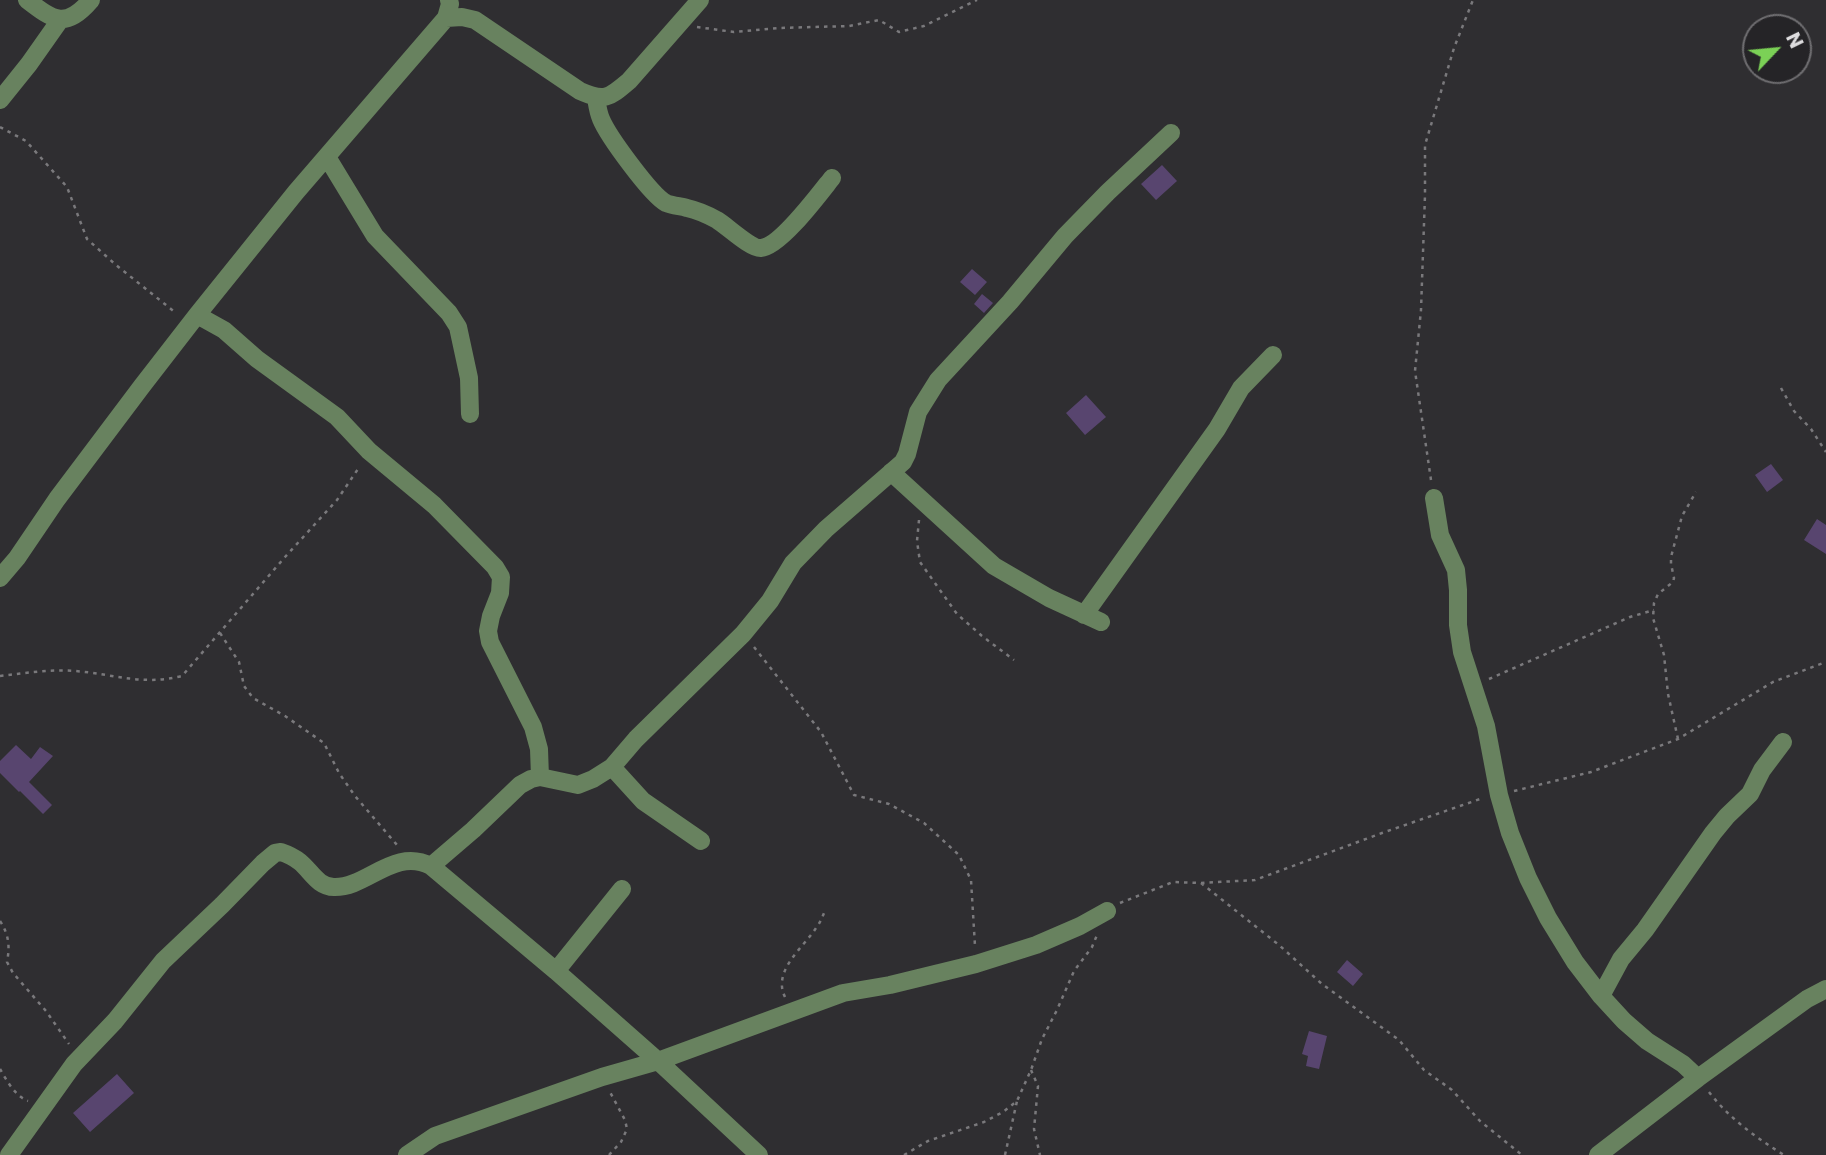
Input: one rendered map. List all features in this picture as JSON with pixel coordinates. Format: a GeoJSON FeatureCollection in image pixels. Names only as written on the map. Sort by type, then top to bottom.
{"type":"FeatureCollection","features":[{"type":"Feature","properties":{"kind":"street"},"geometry":{"type":"LineString","coordinates":[[27,0],[60,20],[80,13],[91,0]]}},
{"type":"Feature","properties":{"kind":"street"},"geometry":{"type":"LineString","coordinates":[[0,578],[197,315],[296,192],[446,18],[449,0]]}},
{"type":"Feature","properties":{"kind":"street"},"geometry":{"type":"LineString","coordinates":[[446,18],[475,20],[580,91],[596,98],[605,98],[629,81],[700,0]]}},
{"type":"Feature","properties":{"kind":"street"},"geometry":{"type":"LineString","coordinates":[[0,100],[60,20]]}},
{"type":"Feature","properties":{"kind":"street"},"geometry":{"type":"LineString","coordinates":[[596,98],[600,118],[659,199],[716,219],[752,247],[759,249],[776,241],[832,177]]}},
{"type":"Feature","properties":{"kind":"street"},"geometry":{"type":"LineString","coordinates":[[431,866],[520,785],[540,777],[578,785],[612,767],[636,739],[743,634],[770,601],[793,563],[825,529],[903,462],[918,412],[938,380],[1010,302],[1065,236],[1171,133]]}},
{"type":"Feature","properties":{"kind":"street"},"geometry":{"type":"LineString","coordinates":[[327,157],[375,236],[449,313],[458,327],[469,378],[470,414]]}},
{"type":"Feature","properties":{"kind":"street"},"geometry":{"type":"LineString","coordinates":[[197,315],[223,330],[257,359],[337,417],[369,451],[434,505],[495,567],[501,577],[500,593],[491,616],[488,631],[490,642],[533,727],[540,749],[540,777]]}},
{"type":"Feature","properties":{"kind":"street"},"geometry":{"type":"LineString","coordinates":[[1084,615],[1217,429],[1241,388],[1273,355]]}},
{"type":"Feature","properties":{"kind":"street"},"geometry":{"type":"LineString","coordinates":[[891,472],[994,566],[1049,598],[1101,622]]}},
{"type":"Feature","properties":{"kind":"street"},"geometry":{"type":"LineString","coordinates":[[1434,498],[1440,535],[1456,570],[1462,652],[1486,726],[1499,795],[1510,833],[1528,878],[1575,962],[1601,996],[1647,1041],[1683,1064],[1698,1078]]}},
{"type":"Feature","properties":{"kind":"street"},"geometry":{"type":"LineString","coordinates":[[1601,996],[1621,959],[1645,930],[1713,833],[1750,794],[1762,770],[1783,742]]}},
{"type":"Feature","properties":{"kind":"street"},"geometry":{"type":"LineString","coordinates":[[612,767],[643,801],[701,841]]}},
{"type":"Feature","properties":{"kind":"street"},"geometry":{"type":"LineString","coordinates":[[9,1155],[74,1064],[115,1021],[163,961],[263,863],[275,853],[281,852],[300,862],[321,884],[332,888],[346,886],[397,863],[422,861],[431,866],[556,971],[759,1155]]}},
{"type":"Feature","properties":{"kind":"street"},"geometry":{"type":"LineString","coordinates":[[556,971],[622,889]]}},
{"type":"Feature","properties":{"kind":"street"},"geometry":{"type":"LineString","coordinates":[[407,1155],[435,1136],[602,1077],[658,1061],[843,993],[890,985],[976,964],[1036,945],[1107,911]]}},
{"type":"Feature","properties":{"kind":"street"},"geometry":{"type":"LineString","coordinates":[[1598,1155],[1698,1078],[1807,999],[1826,989]]}},
{"type":"Feature","properties":{"kind":"path"},"geometry":{"type":"LineString","coordinates":[[680,25],[734,32],[780,27],[849,26],[879,20],[900,32],[924,26],[977,0]]}},
{"type":"Feature","properties":{"kind":"path"},"geometry":{"type":"LineString","coordinates":[[1434,498],[1415,371],[1425,195],[1424,145],[1454,48],[1473,0]]}},
{"type":"Feature","properties":{"kind":"path"},"geometry":{"type":"LineString","coordinates":[[0,127],[26,141],[66,187],[87,239],[176,313],[197,315]]}},
{"type":"Feature","properties":{"kind":"path"},"geometry":{"type":"LineString","coordinates":[[1781,388],[1794,411],[1811,429],[1826,452]]}},
{"type":"Feature","properties":{"kind":"path"},"geometry":{"type":"LineString","coordinates":[[0,677],[35,671],[74,671],[145,681],[182,676],[337,500],[369,451]]}},
{"type":"Feature","properties":{"kind":"path"},"geometry":{"type":"LineString","coordinates":[[1678,739],[1668,694],[1664,655],[1653,618],[1654,603],[1658,594],[1673,582],[1671,558],[1682,516],[1696,492]]}},
{"type":"Feature","properties":{"kind":"path"},"geometry":{"type":"LineString","coordinates":[[921,500],[917,541],[920,562],[957,614],[1013,660]]}},
{"type":"Feature","properties":{"kind":"path"},"geometry":{"type":"LineString","coordinates":[[1473,687],[1630,617],[1654,610]]}},
{"type":"Feature","properties":{"kind":"path"},"geometry":{"type":"LineString","coordinates":[[220,632],[239,662],[244,686],[253,698],[324,743],[339,773],[355,796],[410,861]]}},
{"type":"Feature","properties":{"kind":"path"},"geometry":{"type":"LineString","coordinates":[[743,634],[821,732],[854,795],[889,804],[924,823],[959,855],[971,880],[976,964]]}},
{"type":"Feature","properties":{"kind":"path"},"geometry":{"type":"LineString","coordinates":[[1005,1155],[1017,1101],[1074,971],[1092,947],[1107,911],[1125,900],[1173,882],[1255,880],[1476,800],[1591,772],[1678,739],[1773,682],[1826,662]]}},
{"type":"Feature","properties":{"kind":"path"},"geometry":{"type":"LineString","coordinates":[[1201,883],[1279,945],[1322,984],[1399,1040],[1424,1070],[1452,1090],[1480,1121],[1522,1155]]}},
{"type":"Feature","properties":{"kind":"path"},"geometry":{"type":"LineString","coordinates":[[796,1010],[783,994],[781,983],[786,968],[817,928],[824,913]]}},
{"type":"Feature","properties":{"kind":"path"},"geometry":{"type":"LineString","coordinates":[[0,921],[10,947],[7,962],[70,1045],[74,1064]]}},
{"type":"Feature","properties":{"kind":"path"},"geometry":{"type":"LineString","coordinates":[[0,1069],[23,1100],[45,1106]]}},
{"type":"Feature","properties":{"kind":"path"},"geometry":{"type":"LineString","coordinates":[[1031,1070],[1038,1086],[1034,1129],[1040,1155]]}},
{"type":"Feature","properties":{"kind":"path"},"geometry":{"type":"LineString","coordinates":[[602,1077],[627,1129],[621,1142],[609,1155]]}},
{"type":"Feature","properties":{"kind":"path"},"geometry":{"type":"LineString","coordinates":[[1698,1078],[1720,1106],[1747,1131],[1784,1155]]}},
{"type":"Feature","properties":{"kind":"path"},"geometry":{"type":"LineString","coordinates":[[904,1155],[928,1141],[985,1122],[1017,1101]]}},
{"type":"Feature","properties":{"kind":"building"},"geometry":{"type":"Polygon","coordinates":[[[1162,165],[1177,181],[1156,200],[1141,184],[1162,165]]]}},
{"type":"Feature","properties":{"kind":"building"},"geometry":{"type":"Polygon","coordinates":[[[972,269],[987,282],[975,295],[960,282],[972,269]]]}},
{"type":"Feature","properties":{"kind":"building"},"geometry":{"type":"Polygon","coordinates":[[[982,294],[993,303],[984,313],[974,304],[982,294]]]}},
{"type":"Feature","properties":{"kind":"building"},"geometry":{"type":"Polygon","coordinates":[[[1086,395],[1106,417],[1085,435],[1066,413],[1086,395]]]}},
{"type":"Feature","properties":{"kind":"building"},"geometry":{"type":"Polygon","coordinates":[[[1771,464],[1783,480],[1767,492],[1755,475],[1771,464]]]}},
{"type":"Feature","properties":{"kind":"building"},"geometry":{"type":"Polygon","coordinates":[[[1817,519],[1826,525],[1826,554],[1804,540],[1817,519]]]}},
{"type":"Feature","properties":{"kind":"building"},"geometry":{"type":"Polygon","coordinates":[[[16,745],[31,759],[40,747],[53,756],[29,782],[52,805],[43,814],[0,773],[0,761],[16,745]]]}},
{"type":"Feature","properties":{"kind":"building"},"geometry":{"type":"Polygon","coordinates":[[[1347,960],[1363,974],[1353,986],[1337,972],[1347,960]]]}},
{"type":"Feature","properties":{"kind":"building"},"geometry":{"type":"Polygon","coordinates":[[[1309,1031],[1327,1036],[1319,1069],[1306,1066],[1308,1056],[1302,1054],[1309,1031]]]}},
{"type":"Feature","properties":{"kind":"building"},"geometry":{"type":"Polygon","coordinates":[[[117,1074],[134,1093],[90,1132],[73,1113],[117,1074]]]}}]}
